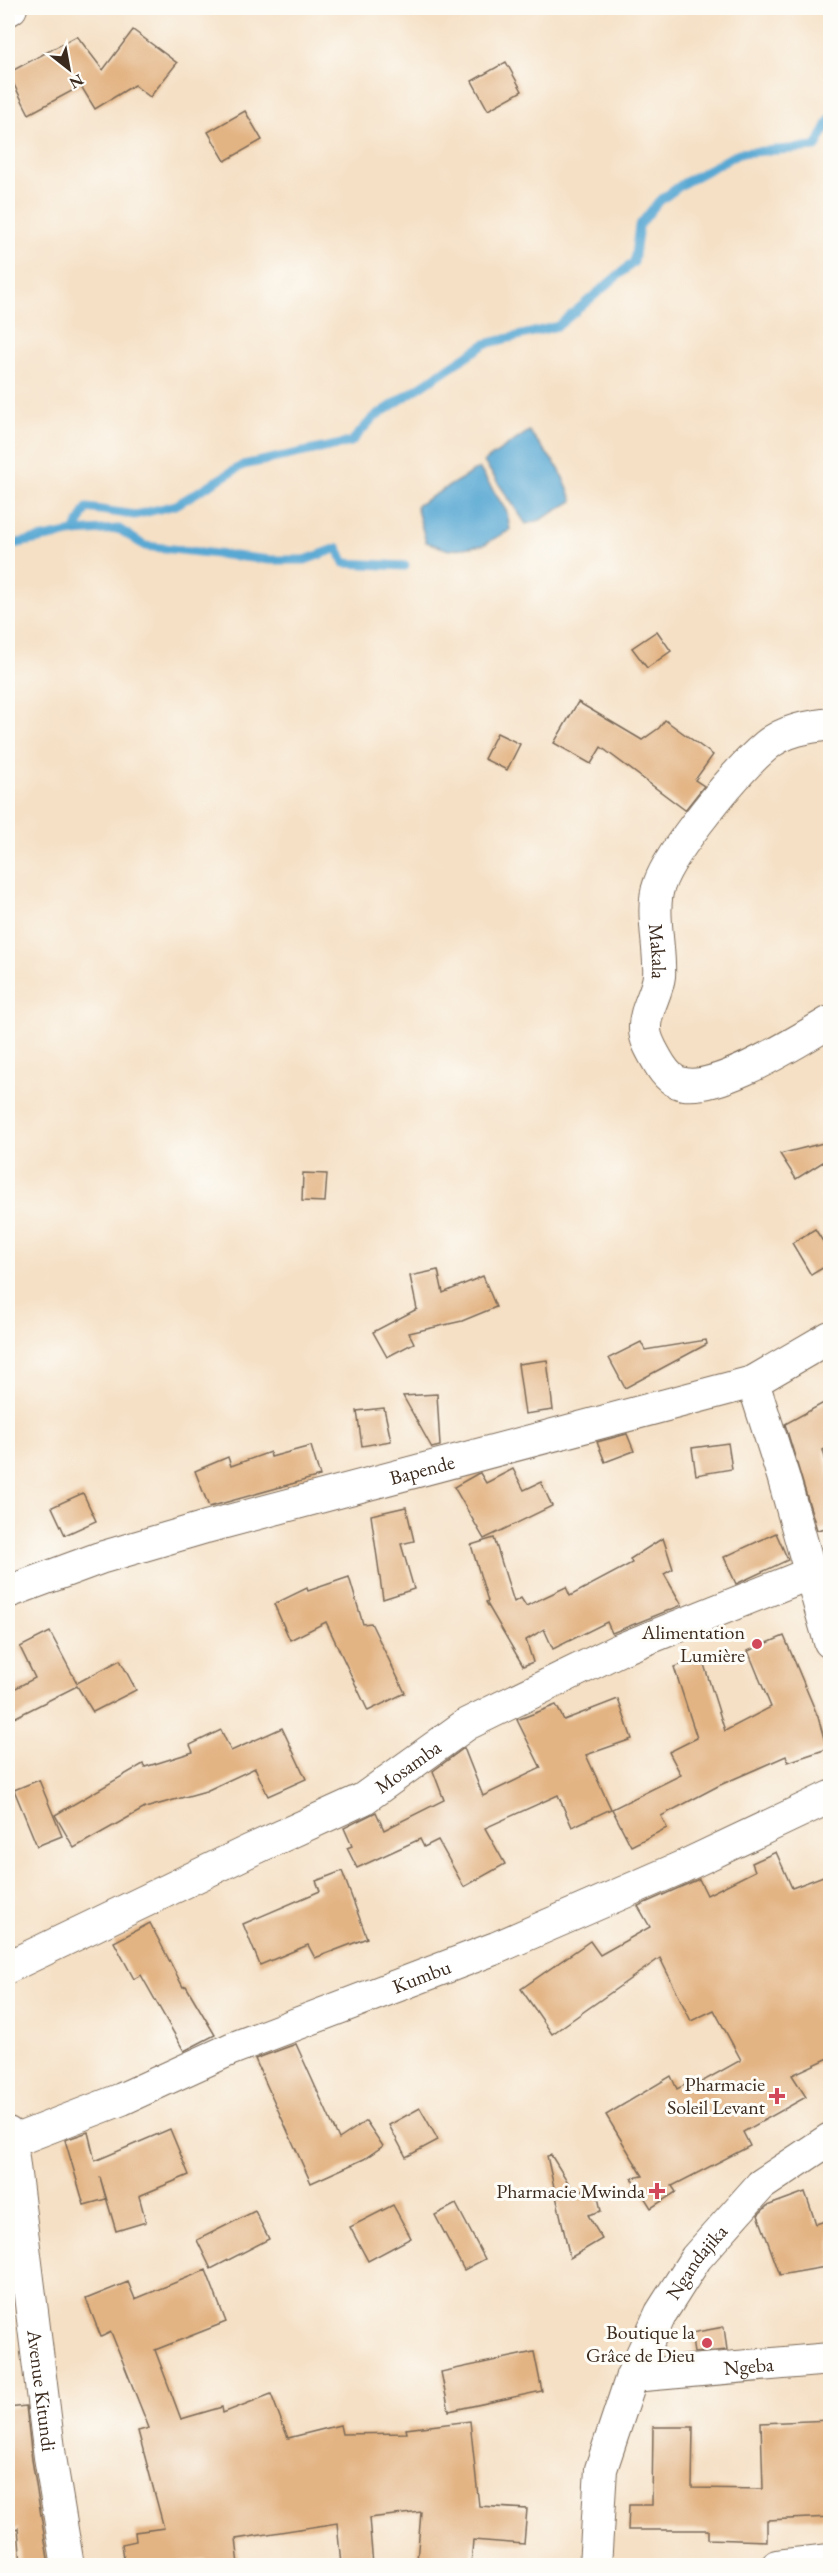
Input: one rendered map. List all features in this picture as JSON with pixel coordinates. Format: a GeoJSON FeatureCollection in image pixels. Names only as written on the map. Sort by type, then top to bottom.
{"type":"FeatureCollection","features":[{"type":"Feature","properties":{"kind":"street","name":"Makala"},"geometry":{"type":"LineString","coordinates":[[831,724],[798,729],[768,744],[728,786],[693,830],[676,856],[658,886],[656,933],[659,975],[657,991],[644,1028],[648,1042],[662,1069],[677,1082],[700,1085],[766,1059],[831,1022]]}},
{"type":"Feature","properties":{"kind":"street","name":"Bapende"},"geometry":{"type":"LineString","coordinates":[[8,1592],[100,1558],[206,1527],[753,1382],[831,1337]]}},
{"type":"Feature","properties":{"kind":"street"},"geometry":{"type":"LineString","coordinates":[[753,1382],[831,1642]]}},
{"type":"Feature","properties":{"kind":"street","name":"Mosamba"},"geometry":{"type":"LineString","coordinates":[[8,1967],[363,1799],[477,1719],[620,1650],[811,1573]]}},
{"type":"Feature","properties":{"kind":"street","name":"Kumbu"},"geometry":{"type":"LineString","coordinates":[[9,2139],[123,2100],[231,2049],[496,1948],[682,1867],[831,1797]]}},
{"type":"Feature","properties":{"kind":"street","name":"Avenue Kitundi"},"geometry":{"type":"LineString","coordinates":[[9,2139],[50,2457],[68,2565]]}},
{"type":"Feature","properties":{"kind":"street","name":"Ngandajika"},"geometry":{"type":"LineString","coordinates":[[595,2565],[601,2469],[632,2376],[661,2313],[696,2258],[761,2185],[831,2139]]}},
{"type":"Feature","properties":{"kind":"street","name":"Ngeba"},"geometry":{"type":"LineString","coordinates":[[632,2376],[831,2359]]}},
{"type":"Feature","properties":{"kind":"street"},"geometry":{"type":"LineString","coordinates":[[777,2565],[831,2560]]}},
{"type":"Feature","properties":{"kind":"water"},"geometry":{"type":"Polygon","coordinates":[[[529,431],[559,469],[573,501],[540,520],[526,524],[484,462],[529,431]]]}},
{"type":"Feature","properties":{"kind":"water"},"geometry":{"type":"Polygon","coordinates":[[[479,468],[507,512],[510,530],[483,545],[449,550],[426,542],[416,506],[479,468]]]}},
{"type":"Feature","properties":{"kind":"building"},"geometry":{"type":"Polygon","coordinates":[[[133,30],[177,63],[150,97],[134,85],[95,109],[81,86],[29,114],[8,73],[77,36],[103,70],[133,30]]]}},
{"type":"Feature","properties":{"kind":"building"},"geometry":{"type":"Polygon","coordinates":[[[506,62],[522,91],[488,110],[472,81],[506,62]]]}},
{"type":"Feature","properties":{"kind":"building"},"geometry":{"type":"Polygon","coordinates":[[[245,111],[262,140],[225,161],[208,132],[245,111]]]}},
{"type":"Feature","properties":{"kind":"building"},"geometry":{"type":"Polygon","coordinates":[[[657,631],[671,651],[647,668],[632,648],[657,631]]]}},
{"type":"Feature","properties":{"kind":"building"},"geometry":{"type":"Polygon","coordinates":[[[578,702],[642,740],[659,728],[665,720],[713,755],[695,780],[704,786],[685,810],[601,747],[591,764],[554,743],[578,702]]]}},
{"type":"Feature","properties":{"kind":"building"},"geometry":{"type":"Polygon","coordinates":[[[497,733],[520,744],[507,770],[484,759],[497,733]]]}},
{"type":"Feature","properties":{"kind":"building"},"geometry":{"type":"Polygon","coordinates":[[[831,1141],[831,1157],[796,1179],[780,1154],[831,1141]]]}},
{"type":"Feature","properties":{"kind":"building"},"geometry":{"type":"Polygon","coordinates":[[[303,1173],[327,1174],[325,1202],[302,1201],[303,1173]]]}},
{"type":"Feature","properties":{"kind":"building"},"geometry":{"type":"Polygon","coordinates":[[[815,1229],[831,1254],[831,1263],[811,1275],[792,1243],[815,1229]]]}},
{"type":"Feature","properties":{"kind":"building"},"geometry":{"type":"Polygon","coordinates":[[[438,1270],[443,1293],[483,1276],[496,1307],[462,1321],[409,1333],[414,1343],[387,1357],[373,1332],[417,1309],[410,1276],[438,1270]]]}},
{"type":"Feature","properties":{"kind":"building"},"geometry":{"type":"Polygon","coordinates":[[[706,1340],[707,1344],[625,1388],[609,1358],[641,1342],[645,1350],[706,1340]]]}},
{"type":"Feature","properties":{"kind":"building"},"geometry":{"type":"Polygon","coordinates":[[[547,1360],[553,1410],[525,1414],[518,1364],[547,1360]]]}},
{"type":"Feature","properties":{"kind":"building"},"geometry":{"type":"Polygon","coordinates":[[[437,1394],[440,1446],[432,1448],[403,1396],[437,1394]]]}},
{"type":"Feature","properties":{"kind":"building"},"geometry":{"type":"Polygon","coordinates":[[[831,1399],[831,1446],[823,1450],[831,1481],[831,1527],[817,1530],[785,1424],[831,1399]]]}},
{"type":"Feature","properties":{"kind":"building"},"geometry":{"type":"Polygon","coordinates":[[[384,1408],[391,1441],[362,1446],[357,1411],[384,1408]]]}},
{"type":"Feature","properties":{"kind":"building"},"geometry":{"type":"Polygon","coordinates":[[[627,1434],[634,1451],[605,1462],[597,1442],[627,1434]]]}},
{"type":"Feature","properties":{"kind":"building"},"geometry":{"type":"Polygon","coordinates":[[[728,1443],[732,1469],[696,1475],[692,1448],[728,1443]]]}},
{"type":"Feature","properties":{"kind":"building"},"geometry":{"type":"Polygon","coordinates":[[[311,1446],[320,1476],[209,1507],[195,1471],[228,1457],[231,1466],[270,1452],[271,1457],[311,1446]]]}},
{"type":"Feature","properties":{"kind":"building"},"geometry":{"type":"Polygon","coordinates":[[[513,1469],[524,1490],[541,1482],[552,1506],[484,1539],[454,1487],[480,1473],[486,1483],[513,1469]]]}},
{"type":"Feature","properties":{"kind":"building"},"geometry":{"type":"Polygon","coordinates":[[[83,1493],[96,1521],[65,1535],[52,1507],[83,1493]]]}},
{"type":"Feature","properties":{"kind":"building"},"geometry":{"type":"Polygon","coordinates":[[[406,1507],[414,1541],[401,1544],[414,1589],[383,1599],[371,1515],[406,1507]]]}},
{"type":"Feature","properties":{"kind":"building"},"geometry":{"type":"Polygon","coordinates":[[[776,1533],[788,1560],[736,1584],[724,1557],[776,1533]]]}},
{"type":"Feature","properties":{"kind":"building"},"geometry":{"type":"Polygon","coordinates":[[[494,1538],[514,1602],[521,1598],[526,1606],[566,1587],[570,1596],[632,1563],[630,1559],[663,1538],[673,1569],[664,1574],[682,1605],[612,1633],[607,1622],[553,1649],[544,1629],[526,1640],[533,1662],[523,1666],[486,1602],[488,1601],[471,1545],[494,1538]]]}},
{"type":"Feature","properties":{"kind":"building"},"geometry":{"type":"Polygon","coordinates":[[[349,1577],[363,1624],[371,1623],[405,1693],[368,1711],[326,1622],[290,1640],[274,1604],[307,1588],[308,1591],[349,1577]]]}},
{"type":"Feature","properties":{"kind":"building"},"geometry":{"type":"Polygon","coordinates":[[[50,1632],[77,1683],[120,1660],[136,1690],[93,1712],[77,1686],[8,1721],[8,1692],[35,1678],[20,1647],[50,1632]]]}},
{"type":"Feature","properties":{"kind":"building"},"geometry":{"type":"Polygon","coordinates":[[[784,1636],[818,1717],[827,1749],[788,1762],[786,1756],[720,1785],[661,1816],[667,1828],[631,1846],[612,1809],[681,1775],[669,1752],[697,1738],[674,1667],[702,1658],[725,1731],[771,1707],[748,1651],[784,1636]]]}},
{"type":"Feature","properties":{"kind":"building"},"geometry":{"type":"Polygon","coordinates":[[[618,1699],[632,1739],[586,1755],[611,1809],[572,1827],[558,1795],[485,1828],[505,1864],[464,1887],[438,1840],[424,1847],[420,1839],[357,1868],[347,1848],[352,1846],[344,1828],[376,1812],[384,1830],[444,1800],[433,1771],[464,1748],[483,1796],[541,1768],[517,1720],[556,1705],[564,1720],[618,1699]]]}},
{"type":"Feature","properties":{"kind":"building"},"geometry":{"type":"Polygon","coordinates":[[[282,1728],[306,1779],[268,1796],[255,1768],[206,1791],[145,1808],[74,1848],[55,1815],[143,1764],[145,1767],[193,1752],[190,1745],[221,1730],[231,1751],[282,1728]]]}},
{"type":"Feature","properties":{"kind":"building"},"geometry":{"type":"Polygon","coordinates":[[[39,1780],[62,1836],[37,1846],[14,1790],[39,1780]]]}},
{"type":"Feature","properties":{"kind":"building"},"geometry":{"type":"Polygon","coordinates":[[[776,1852],[792,1888],[831,1873],[831,2057],[792,2075],[806,2097],[743,2132],[750,2146],[672,2186],[676,2192],[651,2208],[632,2178],[643,2176],[606,2115],[671,2076],[677,2089],[696,2079],[698,2084],[741,2060],[714,2010],[691,2021],[660,1958],[552,2034],[521,1989],[590,1941],[600,1955],[650,1927],[638,1906],[699,1879],[707,1895],[755,1871],[752,1863],[776,1852]]]}},
{"type":"Feature","properties":{"kind":"building"},"geometry":{"type":"Polygon","coordinates":[[[342,1871],[367,1938],[315,1958],[308,1945],[260,1965],[243,1924],[320,1891],[316,1881],[342,1871]]]}},
{"type":"Feature","properties":{"kind":"building"},"geometry":{"type":"Polygon","coordinates":[[[150,1923],[183,1987],[186,1986],[215,2035],[184,2051],[141,1975],[134,1979],[114,1942],[150,1923]]]}},
{"type":"Feature","properties":{"kind":"building"},"geometry":{"type":"Polygon","coordinates":[[[296,2044],[339,2139],[366,2121],[383,2146],[364,2159],[311,2183],[255,2059],[296,2044]]]}},
{"type":"Feature","properties":{"kind":"building"},"geometry":{"type":"Polygon","coordinates":[[[420,2108],[438,2140],[406,2157],[389,2125],[420,2108]]]}},
{"type":"Feature","properties":{"kind":"building"},"geometry":{"type":"Polygon","coordinates":[[[170,2129],[189,2175],[139,2196],[146,2222],[116,2231],[100,2177],[106,2199],[84,2205],[65,2140],[88,2132],[95,2161],[170,2129]]]}},
{"type":"Feature","properties":{"kind":"building"},"geometry":{"type":"Polygon","coordinates":[[[551,2155],[574,2192],[596,2187],[601,2211],[588,2215],[602,2239],[570,2258],[547,2156],[551,2155]]]}},
{"type":"Feature","properties":{"kind":"building"},"geometry":{"type":"Polygon","coordinates":[[[805,2192],[816,2224],[831,2219],[831,2266],[780,2275],[758,2215],[767,2206],[805,2192]]]}},
{"type":"Feature","properties":{"kind":"building"},"geometry":{"type":"Polygon","coordinates":[[[456,2204],[485,2259],[464,2270],[435,2215],[456,2204]]]}},
{"type":"Feature","properties":{"kind":"building"},"geometry":{"type":"Polygon","coordinates":[[[393,2205],[411,2238],[368,2261],[350,2227],[393,2205]]]}},
{"type":"Feature","properties":{"kind":"building"},"geometry":{"type":"Polygon","coordinates":[[[255,2211],[269,2239],[211,2269],[197,2240],[255,2211]]]}},
{"type":"Feature","properties":{"kind":"building"},"geometry":{"type":"Polygon","coordinates":[[[206,2270],[226,2322],[155,2350],[181,2419],[222,2407],[223,2413],[271,2394],[288,2438],[340,2425],[342,2434],[407,2433],[406,2429],[470,2421],[479,2506],[527,2509],[524,2544],[473,2540],[471,2565],[417,2561],[421,2512],[369,2518],[373,2565],[341,2565],[337,2523],[236,2539],[239,2565],[206,2565],[205,2559],[161,2565],[125,2565],[122,2544],[136,2541],[135,2532],[164,2528],[138,2431],[149,2428],[111,2332],[101,2337],[86,2299],[128,2282],[135,2299],[206,2270]]]}},
{"type":"Feature","properties":{"kind":"building"},"geometry":{"type":"Polygon","coordinates":[[[724,2327],[727,2350],[694,2353],[691,2333],[724,2327]]]}},
{"type":"Feature","properties":{"kind":"building"},"geometry":{"type":"Polygon","coordinates":[[[534,2352],[542,2391],[449,2411],[441,2372],[534,2352]]]}},
{"type":"Feature","properties":{"kind":"building"},"geometry":{"type":"Polygon","coordinates":[[[26,2406],[49,2565],[21,2565],[18,2528],[8,2531],[8,2408],[26,2406]]]}},
{"type":"Feature","properties":{"kind":"building"},"geometry":{"type":"Polygon","coordinates":[[[831,2420],[831,2517],[767,2520],[767,2541],[708,2539],[708,2530],[628,2530],[629,2505],[652,2505],[653,2427],[693,2427],[692,2488],[763,2489],[761,2423],[831,2420]]]}},
{"type":"Feature","properties":{"kind":"waterway"},"geometry":{"type":"LineString","coordinates":[[8,545],[74,532],[87,508],[135,515],[176,505],[243,465],[351,442],[373,418],[485,344],[558,326],[634,262],[639,226],[658,202],[684,183],[739,153],[816,147],[830,119]]}},
{"type":"Feature","properties":{"kind":"waterway"},"geometry":{"type":"LineString","coordinates":[[74,532],[119,529],[145,546],[270,560],[305,560],[338,548],[344,563],[405,566]]}},
{"type":"Feature","properties":{"kind":"place","name":"Alimentation Lumière"},"geometry":{"type":"Point","coordinates":[757,1644]}},
{"type":"Feature","properties":{"kind":"place","name":"Pharmacie Soleil Levant"},"geometry":{"type":"Point","coordinates":[777,2096]}},
{"type":"Feature","properties":{"kind":"place","name":"Pharmacie Mwinda"},"geometry":{"type":"Point","coordinates":[657,2191]}},
{"type":"Feature","properties":{"kind":"place","name":"Boutique la Grâce de Dieu"},"geometry":{"type":"Point","coordinates":[707,2343]}}]}
